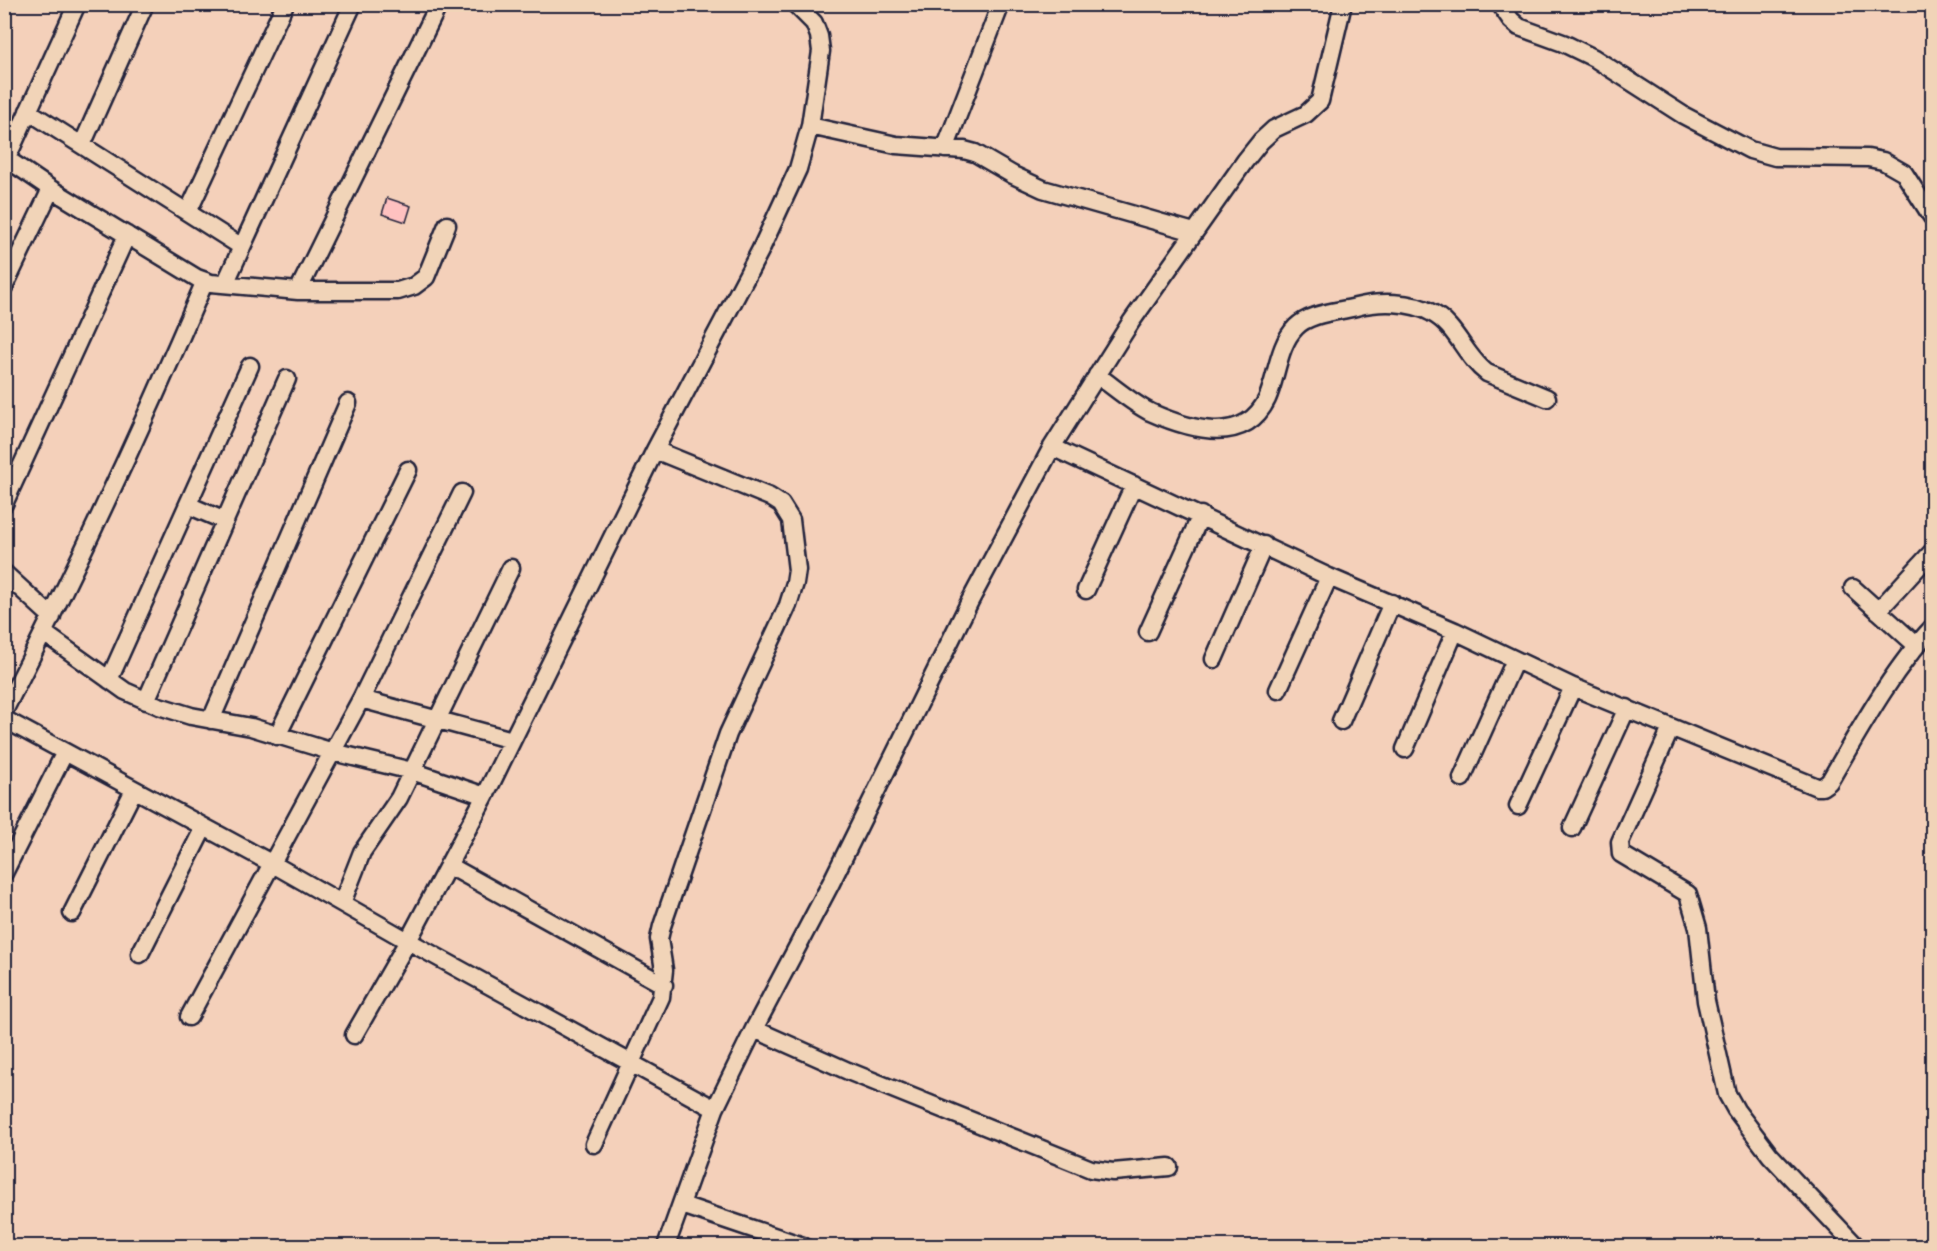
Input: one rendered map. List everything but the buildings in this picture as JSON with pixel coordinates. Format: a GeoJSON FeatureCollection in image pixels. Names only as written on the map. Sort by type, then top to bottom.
{"type":"FeatureCollection","features":[{"type":"Feature","properties":{"kind":"street"},"geometry":{"type":"LineString","coordinates":[[77,4],[6,157],[51,189],[127,235],[205,281],[298,291],[398,291],[414,286],[426,277],[447,225]]}},
{"type":"Feature","properties":{"kind":"street"},"geometry":{"type":"LineString","coordinates":[[82,145],[145,4]]}},
{"type":"Feature","properties":{"kind":"street"},"geometry":{"type":"LineString","coordinates":[[188,212],[285,4]]}},
{"type":"Feature","properties":{"kind":"street"},"geometry":{"type":"LineString","coordinates":[[225,284],[353,4]]}},
{"type":"Feature","properties":{"kind":"street"},"geometry":{"type":"LineString","coordinates":[[298,291],[439,4]]}},
{"type":"Feature","properties":{"kind":"street"},"geometry":{"type":"LineString","coordinates":[[354,1035],[408,941],[485,796],[655,450],[760,251],[798,169],[810,126],[821,51],[814,23],[795,4]]}},
{"type":"Feature","properties":{"kind":"street"},"geometry":{"type":"LineString","coordinates":[[945,149],[1001,4]]}},
{"type":"Feature","properties":{"kind":"street"},"geometry":{"type":"LineString","coordinates":[[666,1246],[715,1109],[754,1029],[830,885],[970,601],[1052,447],[1131,322],[1261,141],[1274,129],[1306,114],[1320,101],[1343,4]]}},
{"type":"Feature","properties":{"kind":"street"},"geometry":{"type":"LineString","coordinates":[[1500,4],[1510,20],[1519,27],[1563,43],[1594,58],[1683,115],[1750,150],[1775,157],[1868,158],[1889,164],[1904,173],[1932,217]]}},
{"type":"Feature","properties":{"kind":"street"},"geometry":{"type":"LineString","coordinates":[[28,111],[242,248]]}},
{"type":"Feature","properties":{"kind":"street"},"geometry":{"type":"LineString","coordinates":[[810,126],[896,145],[975,153],[1043,189],[1194,232]]}},
{"type":"Feature","properties":{"kind":"street"},"geometry":{"type":"LineString","coordinates":[[4,287],[51,189]]}},
{"type":"Feature","properties":{"kind":"street"},"geometry":{"type":"LineString","coordinates":[[4,504],[127,235]]}},
{"type":"Feature","properties":{"kind":"street"},"geometry":{"type":"LineString","coordinates":[[4,711],[52,617],[205,281]]}},
{"type":"Feature","properties":{"kind":"street"},"geometry":{"type":"LineString","coordinates":[[1097,375],[1149,411],[1207,430],[1232,429],[1246,424],[1259,412],[1267,399],[1290,334],[1298,325],[1309,319],[1368,304],[1400,304],[1427,310],[1445,322],[1478,367],[1487,373],[1547,398]]}},
{"type":"Feature","properties":{"kind":"street"},"geometry":{"type":"LineString","coordinates":[[109,680],[250,366]]}},
{"type":"Feature","properties":{"kind":"street"},"geometry":{"type":"LineString","coordinates":[[146,701],[288,379]]}},
{"type":"Feature","properties":{"kind":"street"},"geometry":{"type":"LineString","coordinates":[[211,720],[348,404]]}},
{"type":"Feature","properties":{"kind":"street"},"geometry":{"type":"LineString","coordinates":[[1052,447],[1329,577],[1455,631],[1573,687],[1821,787],[1829,782],[1916,645],[1932,628]]}},
{"type":"Feature","properties":{"kind":"street"},"geometry":{"type":"LineString","coordinates":[[594,1144],[661,997],[664,985],[659,939],[662,926],[728,734],[788,605],[797,570],[791,520],[781,504],[770,497],[655,450]]}},
{"type":"Feature","properties":{"kind":"street"},"geometry":{"type":"LineString","coordinates":[[277,736],[408,470]]}},
{"type":"Feature","properties":{"kind":"street"},"geometry":{"type":"LineString","coordinates":[[1086,590],[1134,485]]}},
{"type":"Feature","properties":{"kind":"street"},"geometry":{"type":"LineString","coordinates":[[189,1017],[361,699],[462,494]]}},
{"type":"Feature","properties":{"kind":"street"},"geometry":{"type":"LineString","coordinates":[[188,505],[225,521]]}},
{"type":"Feature","properties":{"kind":"street"},"geometry":{"type":"LineString","coordinates":[[1148,632],[1201,515]]}},
{"type":"Feature","properties":{"kind":"street"},"geometry":{"type":"LineString","coordinates":[[1214,659],[1264,545]]}},
{"type":"Feature","properties":{"kind":"street"},"geometry":{"type":"LineString","coordinates":[[1878,611],[1932,552]]}},
{"type":"Feature","properties":{"kind":"street"},"geometry":{"type":"LineString","coordinates":[[342,903],[363,852],[392,809],[412,771],[511,568]]}},
{"type":"Feature","properties":{"kind":"street"},"geometry":{"type":"LineString","coordinates":[[4,573],[52,617]]}},
{"type":"Feature","properties":{"kind":"street"},"geometry":{"type":"LineString","coordinates":[[1278,690],[1329,577]]}},
{"type":"Feature","properties":{"kind":"street"},"geometry":{"type":"LineString","coordinates":[[1853,588],[1916,645]]}},
{"type":"Feature","properties":{"kind":"street"},"geometry":{"type":"LineString","coordinates":[[1341,721],[1392,603]]}},
{"type":"Feature","properties":{"kind":"street"},"geometry":{"type":"LineString","coordinates":[[1406,749],[1455,631]]}},
{"type":"Feature","properties":{"kind":"street"},"geometry":{"type":"LineString","coordinates":[[44,633],[109,680],[146,701],[211,720],[251,727],[333,752],[412,771],[485,796]]}},
{"type":"Feature","properties":{"kind":"street"},"geometry":{"type":"LineString","coordinates":[[1462,778],[1515,660]]}},
{"type":"Feature","properties":{"kind":"street"},"geometry":{"type":"LineString","coordinates":[[1518,806],[1573,687]]}},
{"type":"Feature","properties":{"kind":"street"},"geometry":{"type":"LineString","coordinates":[[361,699],[512,740]]}},
{"type":"Feature","properties":{"kind":"street"},"geometry":{"type":"LineString","coordinates":[[1572,828],[1627,708]]}},
{"type":"Feature","properties":{"kind":"street"},"geometry":{"type":"LineString","coordinates":[[4,719],[204,826],[715,1109]]}},
{"type":"Feature","properties":{"kind":"street"},"geometry":{"type":"LineString","coordinates":[[1671,728],[1620,842],[1621,854],[1688,894],[1698,928],[1706,1001],[1727,1094],[1736,1110],[1770,1155],[1856,1246]]}},
{"type":"Feature","properties":{"kind":"street"},"geometry":{"type":"LineString","coordinates":[[4,873],[65,752]]}},
{"type":"Feature","properties":{"kind":"street"},"geometry":{"type":"LineString","coordinates":[[72,913],[134,790]]}},
{"type":"Feature","properties":{"kind":"street"},"geometry":{"type":"LineString","coordinates":[[140,954],[204,826]]}},
{"type":"Feature","properties":{"kind":"street"},"geometry":{"type":"LineString","coordinates":[[448,865],[664,985]]}},
{"type":"Feature","properties":{"kind":"street"},"geometry":{"type":"LineString","coordinates":[[754,1029],[848,1071],[1091,1169],[1113,1172],[1169,1167]]}},
{"type":"Feature","properties":{"kind":"street"},"geometry":{"type":"LineString","coordinates":[[682,1205],[803,1246]]}}]}
